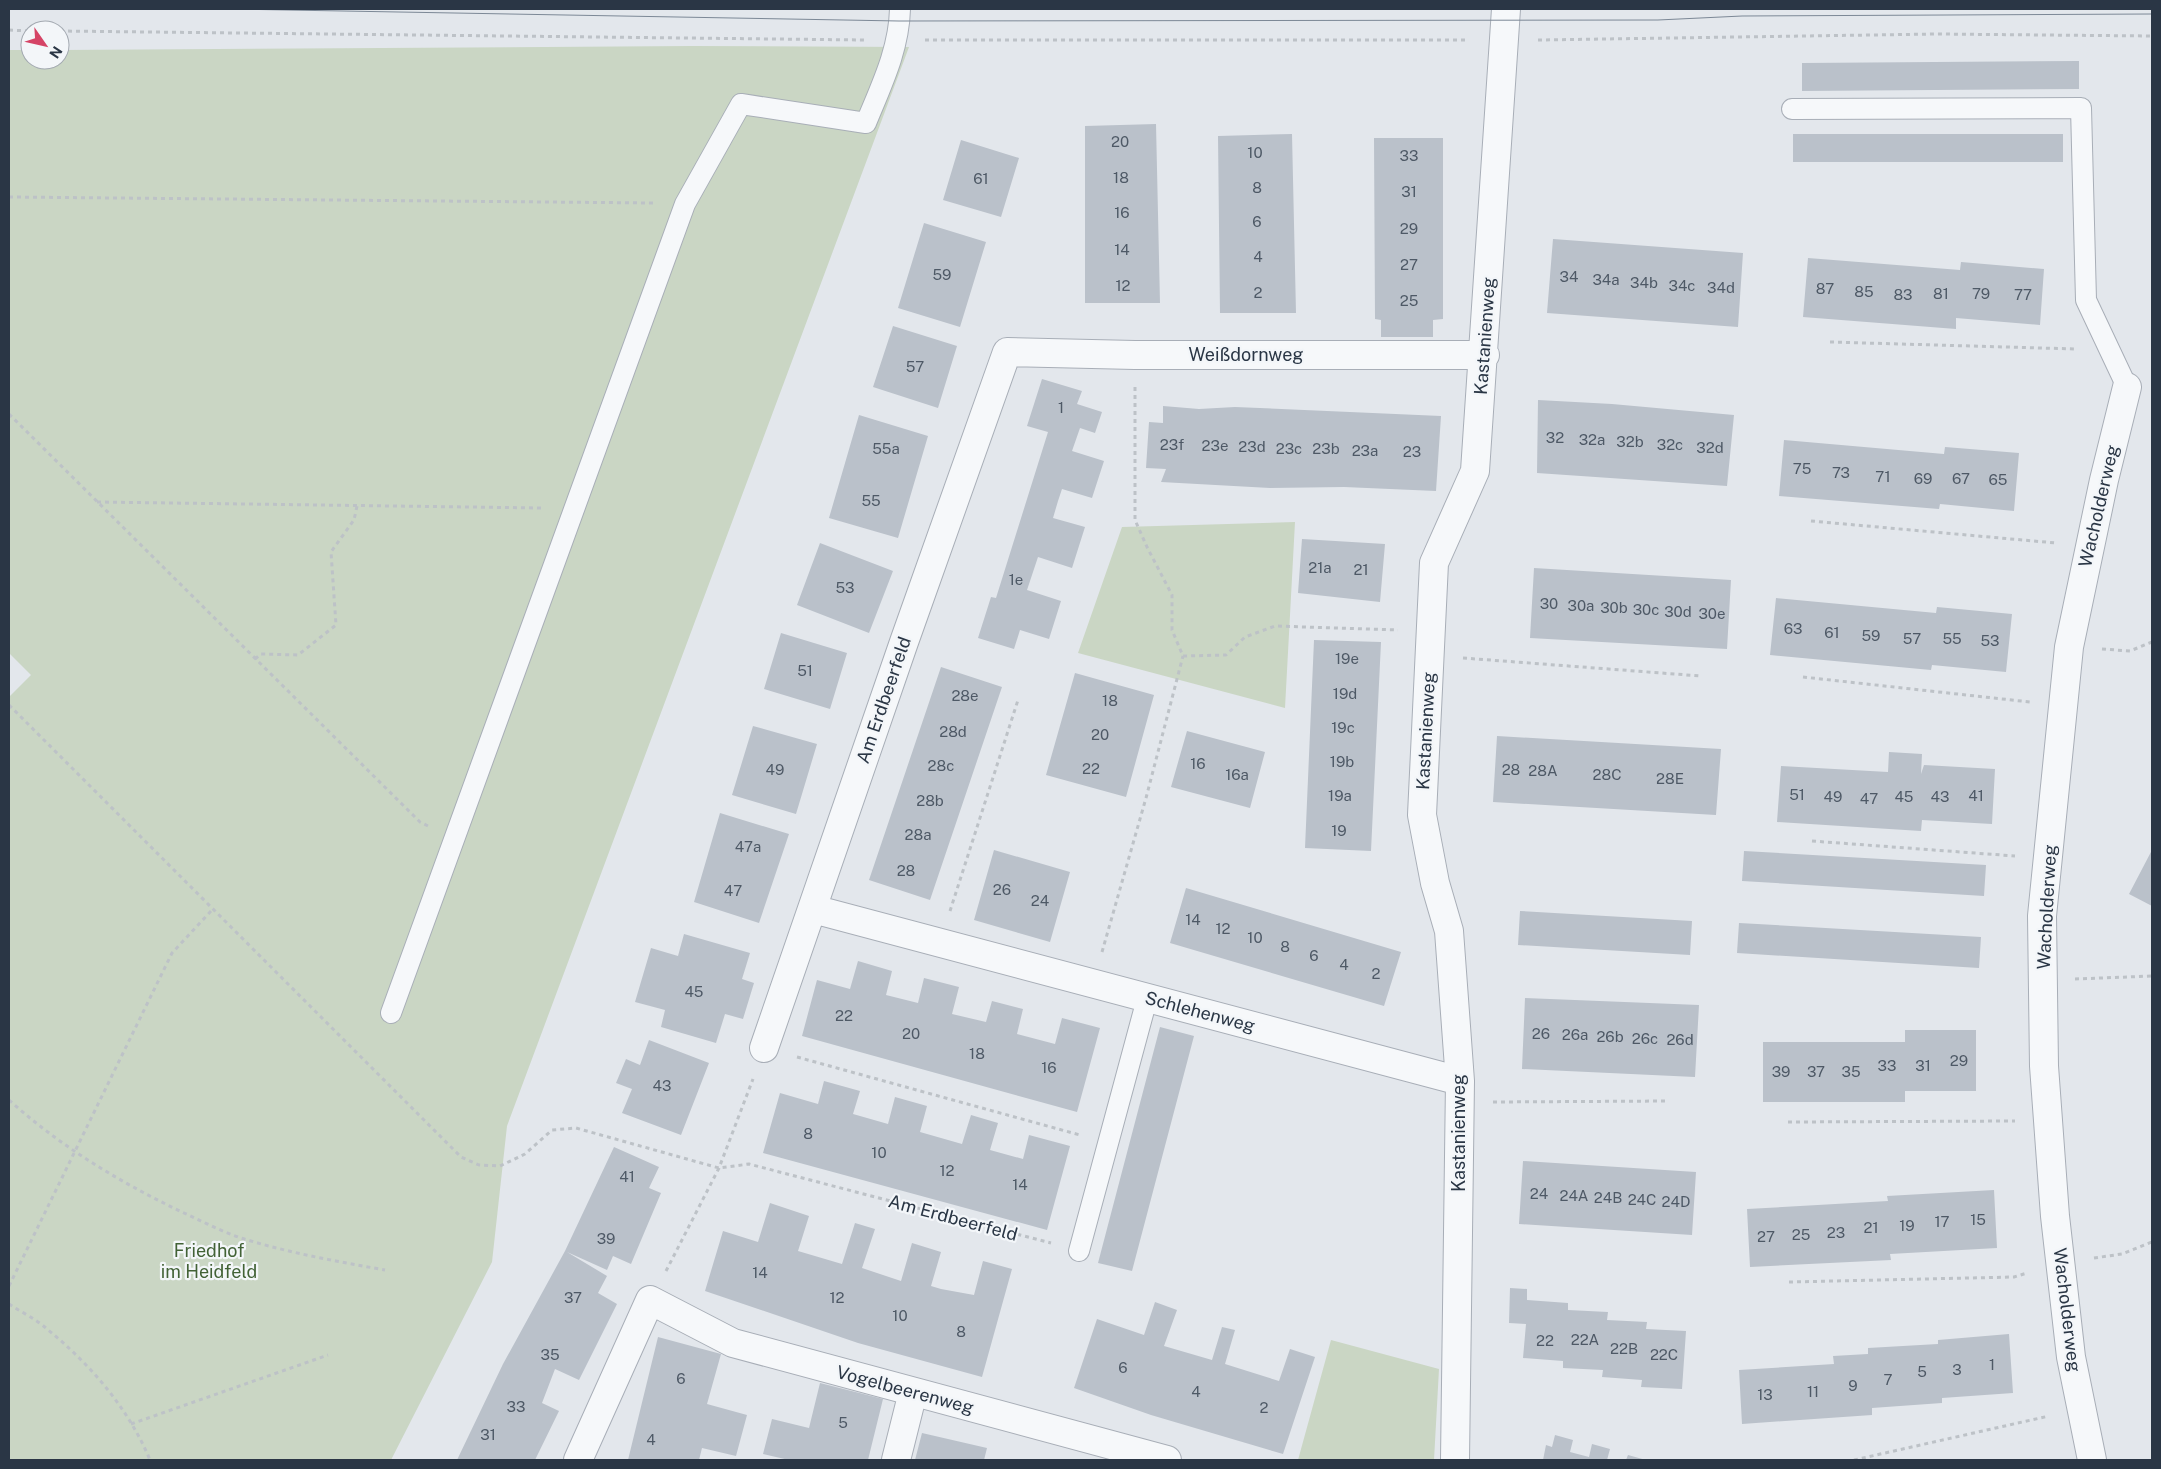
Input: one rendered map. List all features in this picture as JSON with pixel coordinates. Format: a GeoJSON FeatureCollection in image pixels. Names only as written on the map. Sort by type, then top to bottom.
{"type":"FeatureCollection","features":[{"type":"Feature","properties":{"kind":"street","name":"Kastanienweg"},"geometry":{"type":"LineString","coordinates":[[1455,1460],[1460,1092],[1449,931],[1435,883],[1422,815],[1434,563],[1476,471],[1506,9]]}},
{"type":"Feature","properties":{"kind":"street","name":"Weißdornweg"},"geometry":{"type":"LineString","coordinates":[[1007,352],[1135,355],[1484,355]]}},
{"type":"Feature","properties":{"kind":"street","name":"Am Erdbeerfeld"},"geometry":{"type":"LineString","coordinates":[[764,1048],[904,642],[1007,352]]}},
{"type":"Feature","properties":{"kind":"street","name":"Wacholderweg"},"geometry":{"type":"LineString","coordinates":[[2092,1460],[2072,1357],[2048,1121],[2044,1066],[2042,916],[2069,646],[2089,546],[2127,387]]}},
{"type":"Feature","properties":{"kind":"street","name":"Schlehenweg"},"geometry":{"type":"LineString","coordinates":[[813,909],[1148,999],[1460,1092]]}},
{"type":"Feature","properties":{"kind":"street","name":"Vogelbeerenweg"},"geometry":{"type":"LineString","coordinates":[[650,1300],[733,1343],[1167,1460]]}},
{"type":"Feature","properties":{"kind":"street"},"geometry":{"type":"LineString","coordinates":[[578,1460],[650,1300]]}},
{"type":"Feature","properties":{"kind":"street"},"geometry":{"type":"LineString","coordinates":[[896,1460],[913,1392]]}},
{"type":"Feature","properties":{"kind":"lane"},"geometry":{"type":"LineString","coordinates":[[391,1013],[685,204],[741,104],[866,123],[892,62],[900,9]]}},
{"type":"Feature","properties":{"kind":"lane"},"geometry":{"type":"LineString","coordinates":[[1792,109],[2081,108],[2086,300],[2127,387]]}},
{"type":"Feature","properties":{"kind":"lane"},"geometry":{"type":"LineString","coordinates":[[1079,1251],[1148,999]]}},
{"type":"Feature","properties":{"kind":"path"},"geometry":{"type":"LineString","coordinates":[[70,31],[896,40],[1504,40],[1937,34],[2152,36]]}},
{"type":"Feature","properties":{"kind":"path"},"geometry":{"type":"LineString","coordinates":[[9,197],[685,204]]}},
{"type":"Feature","properties":{"kind":"path"},"geometry":{"type":"LineString","coordinates":[[1830,342],[2109,350]]}},
{"type":"Feature","properties":{"kind":"path"},"geometry":{"type":"LineString","coordinates":[[1093,984],[1146,798],[1182,656],[1172,630],[1172,594],[1135,520],[1135,355]]}},
{"type":"Feature","properties":{"kind":"path"},"geometry":{"type":"LineString","coordinates":[[9,414],[420,822],[454,838]]}},
{"type":"Feature","properties":{"kind":"path"},"geometry":{"type":"LineString","coordinates":[[96,502],[573,509]]}},
{"type":"Feature","properties":{"kind":"path"},"geometry":{"type":"LineString","coordinates":[[255,659],[260,654],[298,655],[336,625],[331,552],[354,520],[357,506]]}},
{"type":"Feature","properties":{"kind":"path"},"geometry":{"type":"LineString","coordinates":[[1811,521],[2089,546]]}},
{"type":"Feature","properties":{"kind":"path"},"geometry":{"type":"LineString","coordinates":[[1182,656],[1226,655],[1245,637],[1275,626],[1701,676]]}},
{"type":"Feature","properties":{"kind":"path"},"geometry":{"type":"LineString","coordinates":[[2069,646],[2130,652],[2152,642]]}},
{"type":"Feature","properties":{"kind":"path"},"geometry":{"type":"LineString","coordinates":[[1803,677],[2063,706]]}},
{"type":"Feature","properties":{"kind":"path"},"geometry":{"type":"LineString","coordinates":[[940,942],[1018,700]]}},
{"type":"Feature","properties":{"kind":"path"},"geometry":{"type":"LineString","coordinates":[[9,705],[461,1157],[479,1165],[500,1166],[525,1154],[552,1130],[576,1128],[719,1168]]}},
{"type":"Feature","properties":{"kind":"path"},"geometry":{"type":"LineString","coordinates":[[1812,841],[2048,858]]}},
{"type":"Feature","properties":{"kind":"path"},"geometry":{"type":"LineString","coordinates":[[9,1286],[76,1153],[172,953],[212,909]]}},
{"type":"Feature","properties":{"kind":"path"},"geometry":{"type":"LineString","coordinates":[[2043,980],[2152,976]]}},
{"type":"Feature","properties":{"kind":"path"},"geometry":{"type":"LineString","coordinates":[[650,1300],[719,1168],[764,1048],[1109,1143]]}},
{"type":"Feature","properties":{"kind":"path"},"geometry":{"type":"LineString","coordinates":[[1460,1092],[1668,1100]]}},
{"type":"Feature","properties":{"kind":"path"},"geometry":{"type":"LineString","coordinates":[[9,1100],[33,1121],[76,1153],[158,1200],[249,1241],[317,1258],[385,1270]]}},
{"type":"Feature","properties":{"kind":"path"},"geometry":{"type":"LineString","coordinates":[[1788,1122],[2048,1121]]}},
{"type":"Feature","properties":{"kind":"path","name":"Am Erdbeerfeld"},"geometry":{"type":"LineString","coordinates":[[719,1168],[749,1164],[1079,1251]]}},
{"type":"Feature","properties":{"kind":"path"},"geometry":{"type":"LineString","coordinates":[[1789,1282],[2014,1277],[2061,1262],[2122,1254],[2152,1242]]}},
{"type":"Feature","properties":{"kind":"path"},"geometry":{"type":"LineString","coordinates":[[9,1304],[46,1328],[78,1356],[103,1383],[131,1424],[150,1460]]}},
{"type":"Feature","properties":{"kind":"path"},"geometry":{"type":"LineString","coordinates":[[131,1424],[328,1355]]}},
{"type":"Feature","properties":{"kind":"path"},"geometry":{"type":"LineString","coordinates":[[1854,1460],[2082,1409]]}},
{"type":"Feature","properties":{"kind":"green space","name":"Friedhof im Heidfeld"},"geometry":{"type":"Polygon","coordinates":[[[692,46],[909,47],[507,1126],[492,1262],[391,1460],[9,1460],[9,697],[31,675],[9,653],[9,50],[20,50],[20,70],[70,70],[70,50],[692,46]]]}},
{"type":"Feature","properties":{"kind":"green space"},"geometry":{"type":"Polygon","coordinates":[[[1295,522],[1285,708],[1078,653],[1122,527],[1295,522]]]}},
{"type":"Feature","properties":{"kind":"green space"},"geometry":{"type":"Polygon","coordinates":[[[1331,1340],[1439,1369],[1434,1460],[1298,1460],[1331,1340]]]}},
{"type":"Feature","properties":{"kind":"building"},"geometry":{"type":"Polygon","coordinates":[[[2079,61],[2079,89],[1802,91],[1802,63],[2079,61]]]}},
{"type":"Feature","properties":{"kind":"building"},"geometry":{"type":"Polygon","coordinates":[[[1156,124],[1160,303],[1085,303],[1085,126],[1156,124]]]}},
{"type":"Feature","properties":{"kind":"building"},"geometry":{"type":"Polygon","coordinates":[[[1292,134],[1296,313],[1220,313],[1218,136],[1292,134]]]}},
{"type":"Feature","properties":{"kind":"building"},"geometry":{"type":"Polygon","coordinates":[[[1793,134],[2063,134],[2063,162],[1793,162],[1793,134]]]}},
{"type":"Feature","properties":{"kind":"building"},"geometry":{"type":"Polygon","coordinates":[[[1374,138],[1443,138],[1443,319],[1433,320],[1433,337],[1381,337],[1381,320],[1375,319],[1374,138]]]}},
{"type":"Feature","properties":{"kind":"building"},"geometry":{"type":"Polygon","coordinates":[[[961,140],[1019,158],[1001,217],[943,200],[961,140]]]}},
{"type":"Feature","properties":{"kind":"building"},"geometry":{"type":"Polygon","coordinates":[[[924,223],[986,242],[960,327],[898,308],[924,223]]]}},
{"type":"Feature","properties":{"kind":"building"},"geometry":{"type":"Polygon","coordinates":[[[1553,239],[1743,253],[1738,327],[1547,313],[1553,239]]]}},
{"type":"Feature","properties":{"kind":"building"},"geometry":{"type":"Polygon","coordinates":[[[1808,258],[1960,270],[1961,262],[2044,269],[2040,325],[1956,318],[1956,329],[1803,317],[1808,258]]]}},
{"type":"Feature","properties":{"kind":"building"},"geometry":{"type":"Polygon","coordinates":[[[893,326],[957,346],[938,408],[873,387],[893,326]]]}},
{"type":"Feature","properties":{"kind":"building"},"geometry":{"type":"Polygon","coordinates":[[[1042,379],[1082,391],[1077,404],[1102,412],[1095,433],[1080,428],[1072,451],[1104,461],[1092,498],[1062,489],[1058,501],[1053,518],[1085,527],[1072,568],[1038,557],[1027,590],[1061,601],[1049,639],[1020,630],[1014,649],[978,638],[991,597],[996,598],[1048,432],[1027,426],[1042,379]]]}},
{"type":"Feature","properties":{"kind":"building"},"geometry":{"type":"Polygon","coordinates":[[[1538,400],[1612,404],[1734,415],[1727,486],[1537,473],[1538,400]]]}},
{"type":"Feature","properties":{"kind":"building"},"geometry":{"type":"Polygon","coordinates":[[[1163,406],[1199,409],[1235,407],[1441,416],[1436,491],[1344,487],[1270,488],[1161,482],[1166,469],[1146,468],[1149,422],[1163,423],[1163,406]]]}},
{"type":"Feature","properties":{"kind":"building"},"geometry":{"type":"Polygon","coordinates":[[[859,415],[928,436],[898,538],[829,518],[859,415]]]}},
{"type":"Feature","properties":{"kind":"building"},"geometry":{"type":"Polygon","coordinates":[[[1784,440],[1944,454],[1945,447],[2019,453],[2014,511],[1940,504],[1939,509],[1779,496],[1784,440]]]}},
{"type":"Feature","properties":{"kind":"building"},"geometry":{"type":"Polygon","coordinates":[[[1302,539],[1385,544],[1380,602],[1298,593],[1302,539]]]}},
{"type":"Feature","properties":{"kind":"building"},"geometry":{"type":"Polygon","coordinates":[[[820,543],[893,571],[869,633],[797,605],[820,543]]]}},
{"type":"Feature","properties":{"kind":"building"},"geometry":{"type":"Polygon","coordinates":[[[1534,568],[1731,580],[1727,649],[1530,638],[1534,568]]]}},
{"type":"Feature","properties":{"kind":"building"},"geometry":{"type":"Polygon","coordinates":[[[1776,598],[1936,613],[1937,607],[2012,614],[2006,672],[1932,665],[1931,670],[1770,655],[1776,598]]]}},
{"type":"Feature","properties":{"kind":"building"},"geometry":{"type":"Polygon","coordinates":[[[781,633],[847,653],[830,709],[764,689],[781,633]]]}},
{"type":"Feature","properties":{"kind":"building"},"geometry":{"type":"Polygon","coordinates":[[[1314,640],[1381,642],[1371,851],[1305,848],[1314,640]]]}},
{"type":"Feature","properties":{"kind":"building"},"geometry":{"type":"Polygon","coordinates":[[[941,667],[1002,687],[930,900],[869,880],[941,667]]]}},
{"type":"Feature","properties":{"kind":"building"},"geometry":{"type":"Polygon","coordinates":[[[1075,673],[1154,695],[1126,797],[1046,775],[1075,673]]]}},
{"type":"Feature","properties":{"kind":"building"},"geometry":{"type":"Polygon","coordinates":[[[753,726],[817,744],[796,814],[732,795],[753,726]]]}},
{"type":"Feature","properties":{"kind":"building"},"geometry":{"type":"Polygon","coordinates":[[[1187,731],[1265,752],[1250,808],[1171,787],[1187,731]]]}},
{"type":"Feature","properties":{"kind":"building"},"geometry":{"type":"Polygon","coordinates":[[[1497,736],[1721,749],[1716,815],[1493,802],[1497,736]]]}},
{"type":"Feature","properties":{"kind":"building"},"geometry":{"type":"Polygon","coordinates":[[[1889,752],[1922,754],[1921,774],[1924,765],[1995,769],[1992,824],[1922,820],[1921,831],[1777,822],[1781,766],[1888,772],[1889,752]]]}},
{"type":"Feature","properties":{"kind":"building"},"geometry":{"type":"Polygon","coordinates":[[[720,813],[789,834],[759,923],[694,902],[720,813]]]}},
{"type":"Feature","properties":{"kind":"building"},"geometry":{"type":"Polygon","coordinates":[[[994,850],[1070,872],[1050,942],[974,920],[994,850]]]}},
{"type":"Feature","properties":{"kind":"building"},"geometry":{"type":"Polygon","coordinates":[[[2152,850],[2152,906],[2129,894],[2152,850]]]}},
{"type":"Feature","properties":{"kind":"building"},"geometry":{"type":"Polygon","coordinates":[[[1744,851],[1986,865],[1984,896],[1742,881],[1744,851]]]}},
{"type":"Feature","properties":{"kind":"building"},"geometry":{"type":"Polygon","coordinates":[[[1186,888],[1401,952],[1384,1006],[1170,943],[1186,888]]]}},
{"type":"Feature","properties":{"kind":"building"},"geometry":{"type":"Polygon","coordinates":[[[1520,911],[1692,921],[1690,955],[1518,945],[1520,911]]]}},
{"type":"Feature","properties":{"kind":"building"},"geometry":{"type":"Polygon","coordinates":[[[1739,923],[1981,937],[1979,968],[1737,953],[1739,923]]]}},
{"type":"Feature","properties":{"kind":"building"},"geometry":{"type":"Polygon","coordinates":[[[684,934],[750,953],[742,979],[754,983],[743,1019],[725,1014],[716,1043],[661,1027],[665,1010],[635,1002],[651,948],[678,956],[684,934]]]}},
{"type":"Feature","properties":{"kind":"building"},"geometry":{"type":"Polygon","coordinates":[[[858,961],[892,971],[886,995],[918,1003],[924,978],[959,987],[952,1014],[986,1022],[992,1001],[1023,1009],[1017,1034],[1055,1044],[1062,1018],[1100,1028],[1077,1112],[802,1036],[817,980],[850,989],[858,961]]]}},
{"type":"Feature","properties":{"kind":"building"},"geometry":{"type":"Polygon","coordinates":[[[1525,998],[1699,1005],[1695,1077],[1522,1069],[1525,998]]]}},
{"type":"Feature","properties":{"kind":"building"},"geometry":{"type":"Polygon","coordinates":[[[1160,1027],[1194,1036],[1132,1271],[1098,1263],[1160,1027]]]}},
{"type":"Feature","properties":{"kind":"building"},"geometry":{"type":"Polygon","coordinates":[[[1905,1030],[1976,1030],[1976,1091],[1905,1091],[1905,1102],[1763,1102],[1763,1042],[1905,1042],[1905,1030]]]}},
{"type":"Feature","properties":{"kind":"building"},"geometry":{"type":"Polygon","coordinates":[[[649,1040],[709,1063],[681,1135],[622,1113],[632,1089],[616,1083],[626,1059],[640,1065],[649,1040]]]}},
{"type":"Feature","properties":{"kind":"building"},"geometry":{"type":"Polygon","coordinates":[[[824,1081],[860,1091],[853,1114],[888,1124],[895,1097],[927,1106],[920,1132],[962,1144],[971,1115],[998,1123],[990,1150],[1023,1159],[1029,1135],[1070,1146],[1047,1230],[763,1153],[780,1093],[818,1104],[824,1081]]]}},
{"type":"Feature","properties":{"kind":"building"},"geometry":{"type":"Polygon","coordinates":[[[614,1147],[659,1167],[649,1188],[661,1193],[631,1264],[613,1256],[607,1270],[567,1252],[607,1276],[598,1293],[617,1304],[579,1380],[555,1369],[542,1403],[559,1411],[535,1460],[457,1460],[503,1364],[565,1251],[614,1147]]]}},
{"type":"Feature","properties":{"kind":"building"},"geometry":{"type":"Polygon","coordinates":[[[1523,1161],[1696,1172],[1692,1235],[1519,1224],[1523,1161]]]}},
{"type":"Feature","properties":{"kind":"building"},"geometry":{"type":"Polygon","coordinates":[[[1994,1190],[1997,1248],[1890,1254],[1891,1260],[1750,1267],[1747,1209],[1888,1201],[1887,1196],[1994,1190]]]}},
{"type":"Feature","properties":{"kind":"building"},"geometry":{"type":"Polygon","coordinates":[[[770,1203],[809,1216],[798,1251],[842,1264],[855,1223],[875,1229],[862,1268],[901,1281],[912,1243],[941,1252],[931,1286],[941,1289],[974,1295],[983,1261],[1012,1269],[982,1377],[858,1343],[705,1291],[723,1231],[758,1242],[770,1203]]]}},
{"type":"Feature","properties":{"kind":"building"},"geometry":{"type":"Polygon","coordinates":[[[1510,1288],[1527,1289],[1527,1300],[1568,1303],[1568,1310],[1608,1312],[1607,1320],[1647,1322],[1646,1329],[1686,1331],[1682,1389],[1641,1387],[1642,1380],[1602,1377],[1603,1370],[1563,1368],[1563,1361],[1523,1358],[1526,1324],[1509,1323],[1510,1288]]]}},
{"type":"Feature","properties":{"kind":"building"},"geometry":{"type":"Polygon","coordinates":[[[1155,1302],[1177,1310],[1164,1346],[1212,1360],[1222,1327],[1235,1330],[1225,1364],[1279,1381],[1290,1349],[1315,1357],[1283,1454],[1151,1415],[1074,1388],[1097,1319],[1144,1335],[1155,1302]]]}},
{"type":"Feature","properties":{"kind":"building"},"geometry":{"type":"Polygon","coordinates":[[[2009,1334],[2013,1393],[1942,1398],[1942,1403],[1872,1408],[1872,1415],[1742,1424],[1739,1370],[1834,1364],[1833,1356],[1868,1354],[1868,1348],[1938,1344],[1938,1340],[2009,1334]]]}},
{"type":"Feature","properties":{"kind":"building"},"geometry":{"type":"Polygon","coordinates":[[[658,1337],[721,1354],[707,1404],[747,1415],[736,1456],[702,1448],[699,1460],[628,1460],[658,1337]]]}},
{"type":"Feature","properties":{"kind":"building"},"geometry":{"type":"Polygon","coordinates":[[[820,1383],[883,1399],[868,1460],[789,1460],[763,1454],[772,1419],[809,1428],[820,1383]]]}},
{"type":"Feature","properties":{"kind":"building"},"geometry":{"type":"Polygon","coordinates":[[[922,1433],[987,1448],[984,1460],[915,1460],[922,1433]]]}},
{"type":"Feature","properties":{"kind":"building"},"geometry":{"type":"Polygon","coordinates":[[[1555,1435],[1573,1440],[1570,1452],[1589,1457],[1592,1444],[1610,1449],[1607,1460],[1543,1460],[1546,1445],[1552,1447],[1555,1435]]]}},
{"type":"Feature","properties":{"kind":"building"},"geometry":{"type":"Polygon","coordinates":[[[1628,1455],[1646,1460],[1626,1460],[1628,1455]]]}},
{"type":"Feature","properties":{"kind":"tram line"},"geometry":{"type":"LineString","coordinates":[[231,9],[899,21],[1658,20],[1742,16],[2152,14]]}}]}
